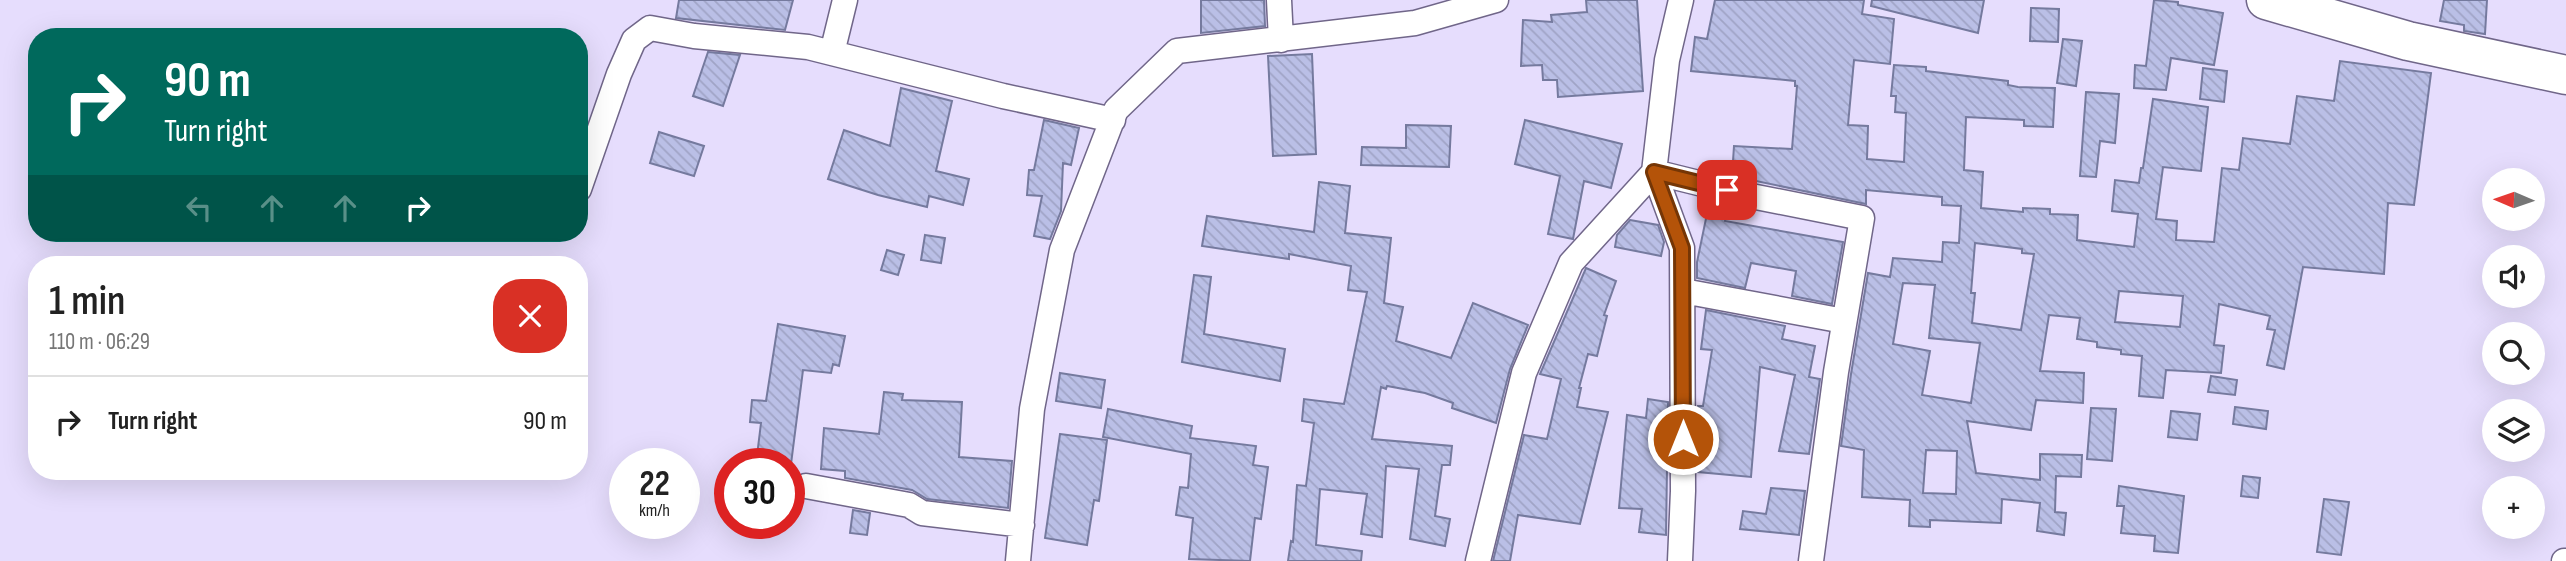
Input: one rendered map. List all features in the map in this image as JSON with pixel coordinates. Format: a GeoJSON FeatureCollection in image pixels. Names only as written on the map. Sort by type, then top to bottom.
{"type":"FeatureCollection","features":[{"type":"Feature","properties":{"kind":"highway"},"geometry":{"type":"LineString","coordinates":[[2266,0],[2408,41],[2566,75]]}},
{"type":"Feature","properties":{"kind":"highway"},"geometry":{"type":"LineString","coordinates":[[2330,0],[2431,28],[2566,58]]}},
{"type":"Feature","properties":{"kind":"street"},"geometry":{"type":"LineString","coordinates":[[832,53],[845,0]]}},
{"type":"Feature","properties":{"kind":"street"},"geometry":{"type":"LineString","coordinates":[[1279,0],[1281,40]]}},
{"type":"Feature","properties":{"kind":"street"},"geometry":{"type":"LineString","coordinates":[[1018,561],[1032,409],[1062,250],[1116,110],[1177,51],[1415,23],[1496,0]]}},
{"type":"Feature","properties":{"kind":"street"},"geometry":{"type":"LineString","coordinates":[[1681,0],[1667,60],[1654,172],[1682,248],[1681,561]]}},
{"type":"Feature","properties":{"kind":"street"},"geometry":{"type":"LineString","coordinates":[[588,163],[619,74],[634,40],[650,28],[694,36],[808,47],[1003,96],[1113,120]]}},
{"type":"Feature","properties":{"kind":"street"},"geometry":{"type":"LineString","coordinates":[[1654,172],[1863,218],[1836,372],[1811,561]]}},
{"type":"Feature","properties":{"kind":"street"},"geometry":{"type":"LineString","coordinates":[[1478,561],[1524,373],[1571,264],[1654,172]]}},
{"type":"Feature","properties":{"kind":"street"},"geometry":{"type":"LineString","coordinates":[[1682,291],[1844,321]]}},
{"type":"Feature","properties":{"kind":"street"},"geometry":{"type":"LineString","coordinates":[[806,486],[909,505],[922,513],[1022,525]]}},
{"type":"Feature","properties":{"kind":"building"},"geometry":{"type":"Polygon","coordinates":[[[679,0],[793,0],[785,30],[676,18],[679,0]]]}},
{"type":"Feature","properties":{"kind":"building"},"geometry":{"type":"Polygon","coordinates":[[[1201,0],[1264,0],[1265,26],[1201,33],[1201,0]]]}},
{"type":"Feature","properties":{"kind":"building"},"geometry":{"type":"Polygon","coordinates":[[[1586,0],[1637,0],[1643,91],[1558,97],[1557,80],[1543,80],[1542,65],[1521,66],[1523,20],[1552,22],[1551,15],[1587,12],[1586,0]]]}},
{"type":"Feature","properties":{"kind":"building"},"geometry":{"type":"Polygon","coordinates":[[[1715,0],[1864,0],[1862,14],[1894,19],[1890,64],[1854,60],[1848,125],[1868,126],[1867,159],[1904,162],[1906,113],[1895,112],[1896,96],[1891,96],[1894,65],[1926,67],[1926,71],[2008,81],[2008,85],[2018,87],[2055,88],[2053,127],[2024,126],[2024,120],[1966,117],[1964,170],[1983,172],[1981,208],[2023,212],[2023,208],[2050,209],[2050,214],[2078,215],[2077,240],[2134,247],[2138,214],[2112,211],[2115,180],[2139,183],[2153,99],[2208,107],[2201,171],[2163,167],[2156,219],[2177,221],[2176,240],[2214,242],[2222,168],[2239,170],[2243,138],[2290,144],[2297,96],[2334,101],[2340,61],[2431,73],[2414,205],[2388,203],[2384,274],[2303,267],[2284,369],[2267,365],[2275,330],[2267,329],[2270,316],[2219,304],[2214,345],[2224,346],[2221,373],[2166,370],[2163,398],[2139,396],[2142,356],[2121,354],[2121,350],[2097,347],[2097,342],[2077,339],[2080,318],[2049,315],[2040,371],[2084,373],[2083,403],[2036,400],[2031,430],[1967,421],[1976,473],[2040,480],[2040,454],[2082,455],[2081,477],[2056,476],[2055,512],[2066,513],[2064,535],[2037,531],[2040,503],[2002,499],[2001,523],[1930,520],[1930,527],[1909,526],[1910,500],[1862,497],[1864,450],[1841,446],[1851,374],[1868,273],[1890,277],[1893,258],[1942,262],[1943,242],[1959,243],[1961,206],[1942,205],[1942,197],[1866,190],[1866,204],[1732,176],[1734,146],[1792,149],[1797,86],[1795,81],[1691,71],[1695,37],[1707,39],[1715,0]],[[1975,243],[1971,293],[1975,293],[1972,323],[2021,330],[2034,254],[2022,253],[2022,249],[1975,243]],[[1903,283],[1893,344],[1930,351],[1922,395],[1971,403],[1980,343],[1929,338],[1935,285],[1903,283]],[[2119,291],[2115,322],[2180,327],[2183,296],[2119,291]],[[1926,450],[1923,493],[1956,494],[1957,451],[1926,450]]]}},
{"type":"Feature","properties":{"kind":"building"},"geometry":{"type":"Polygon","coordinates":[[[1872,0],[1984,0],[1978,33],[1871,6],[1872,0]]]}},
{"type":"Feature","properties":{"kind":"building"},"geometry":{"type":"Polygon","coordinates":[[[2154,0],[2178,2],[2178,5],[2223,13],[2214,65],[2171,58],[2166,90],[2134,88],[2135,65],[2146,66],[2154,0]]]}},
{"type":"Feature","properties":{"kind":"building"},"geometry":{"type":"Polygon","coordinates":[[[2444,0],[2487,0],[2485,34],[2464,31],[2464,25],[2440,21],[2444,0]]]}},
{"type":"Feature","properties":{"kind":"building"},"geometry":{"type":"Polygon","coordinates":[[[2031,8],[2059,9],[2058,42],[2030,41],[2031,8]]]}},
{"type":"Feature","properties":{"kind":"building"},"geometry":{"type":"Polygon","coordinates":[[[2063,39],[2082,41],[2076,86],[2057,83],[2063,39]]]}},
{"type":"Feature","properties":{"kind":"building"},"geometry":{"type":"Polygon","coordinates":[[[708,52],[740,55],[723,106],[693,96],[708,52]]]}},
{"type":"Feature","properties":{"kind":"building"},"geometry":{"type":"Polygon","coordinates":[[[1312,54],[1316,154],[1273,156],[1268,56],[1312,54]]]}},
{"type":"Feature","properties":{"kind":"building"},"geometry":{"type":"Polygon","coordinates":[[[2203,68],[2227,71],[2224,102],[2200,99],[2203,68]]]}},
{"type":"Feature","properties":{"kind":"building"},"geometry":{"type":"Polygon","coordinates":[[[901,88],[952,101],[936,171],[969,179],[963,205],[929,196],[927,207],[828,179],[844,130],[890,146],[901,88]]]}},
{"type":"Feature","properties":{"kind":"building"},"geometry":{"type":"Polygon","coordinates":[[[2086,92],[2119,94],[2115,143],[2100,141],[2096,177],[2080,176],[2086,92]]]}},
{"type":"Feature","properties":{"kind":"building"},"geometry":{"type":"Polygon","coordinates":[[[1044,120],[1079,128],[1071,165],[1063,163],[1061,211],[1050,239],[1034,236],[1042,196],[1027,195],[1029,170],[1034,170],[1044,120]]]}},
{"type":"Feature","properties":{"kind":"building"},"geometry":{"type":"Polygon","coordinates":[[[1525,120],[1622,144],[1611,188],[1584,181],[1573,239],[1548,234],[1560,176],[1515,164],[1525,120]]]}},
{"type":"Feature","properties":{"kind":"building"},"geometry":{"type":"Polygon","coordinates":[[[1406,125],[1451,126],[1449,167],[1361,165],[1362,147],[1406,148],[1406,125]]]}},
{"type":"Feature","properties":{"kind":"building"},"geometry":{"type":"Polygon","coordinates":[[[659,132],[704,146],[694,176],[650,163],[659,132]]]}},
{"type":"Feature","properties":{"kind":"building"},"geometry":{"type":"Polygon","coordinates":[[[1319,182],[1350,186],[1345,233],[1391,238],[1384,303],[1403,307],[1396,341],[1451,358],[1473,303],[1528,325],[1510,369],[1496,423],[1452,408],[1453,403],[1425,393],[1381,387],[1372,439],[1452,446],[1450,465],[1442,465],[1435,516],[1450,519],[1445,546],[1410,539],[1419,469],[1386,466],[1382,537],[1361,534],[1367,494],[1320,489],[1316,545],[1362,551],[1361,561],[1288,561],[1291,541],[1293,542],[1297,485],[1306,486],[1314,423],[1302,421],[1304,399],[1344,404],[1367,292],[1348,290],[1351,266],[1289,254],[1289,259],[1202,246],[1207,216],[1314,232],[1319,182]]]}},
{"type":"Feature","properties":{"kind":"building"},"geometry":{"type":"Polygon","coordinates":[[[1708,209],[1726,212],[1725,221],[1843,242],[1832,304],[1792,296],[1796,271],[1751,263],[1745,288],[1697,278],[1697,262],[1708,209]]]}},
{"type":"Feature","properties":{"kind":"building"},"geometry":{"type":"Polygon","coordinates":[[[1630,220],[1658,225],[1664,242],[1661,256],[1615,247],[1617,235],[1630,220]]]}},
{"type":"Feature","properties":{"kind":"building"},"geometry":{"type":"Polygon","coordinates":[[[925,235],[945,238],[941,263],[921,260],[925,235]]]}},
{"type":"Feature","properties":{"kind":"building"},"geometry":{"type":"Polygon","coordinates":[[[887,250],[904,255],[898,275],[881,270],[887,250]]]}},
{"type":"Feature","properties":{"kind":"building"},"geometry":{"type":"Polygon","coordinates":[[[1586,268],[1616,281],[1604,315],[1607,316],[1597,356],[1588,354],[1579,388],[1577,407],[1608,412],[1580,524],[1518,515],[1510,561],[1493,561],[1524,435],[1547,439],[1561,379],[1540,374],[1586,268]]]}},
{"type":"Feature","properties":{"kind":"building"},"geometry":{"type":"Polygon","coordinates":[[[1194,275],[1211,277],[1204,334],[1285,349],[1280,381],[1182,362],[1194,275]]]}},
{"type":"Feature","properties":{"kind":"building"},"geometry":{"type":"Polygon","coordinates":[[[1706,310],[1785,326],[1782,339],[1815,346],[1809,377],[1820,379],[1809,454],[1779,451],[1795,375],[1760,367],[1751,477],[1698,472],[1698,406],[1703,406],[1712,350],[1701,349],[1706,310]]]}},
{"type":"Feature","properties":{"kind":"building"},"geometry":{"type":"Polygon","coordinates":[[[778,324],[845,336],[839,366],[833,364],[831,373],[803,370],[793,448],[758,448],[761,423],[750,422],[752,400],[766,401],[778,324]]]}},
{"type":"Feature","properties":{"kind":"building"},"geometry":{"type":"Polygon","coordinates":[[[1060,373],[1105,380],[1101,408],[1056,401],[1060,373]]]}},
{"type":"Feature","properties":{"kind":"building"},"geometry":{"type":"Polygon","coordinates":[[[2211,376],[2237,380],[2235,395],[2208,392],[2211,376]]]}},
{"type":"Feature","properties":{"kind":"building"},"geometry":{"type":"Polygon","coordinates":[[[884,392],[903,394],[902,400],[962,402],[959,457],[1012,461],[1008,508],[927,499],[912,490],[845,478],[845,471],[821,469],[824,428],[879,434],[884,392]]]}},
{"type":"Feature","properties":{"kind":"building"},"geometry":{"type":"Polygon","coordinates":[[[1648,399],[1668,402],[1666,535],[1639,532],[1642,509],[1619,508],[1627,415],[1646,418],[1648,399]]]}},
{"type":"Feature","properties":{"kind":"building"},"geometry":{"type":"Polygon","coordinates":[[[2235,407],[2268,411],[2266,429],[2233,424],[2235,407]]]}},
{"type":"Feature","properties":{"kind":"building"},"geometry":{"type":"Polygon","coordinates":[[[2091,408],[2116,409],[2112,461],[2087,459],[2091,408]]]}},
{"type":"Feature","properties":{"kind":"building"},"geometry":{"type":"Polygon","coordinates":[[[1108,409],[1192,426],[1190,438],[1256,446],[1253,465],[1268,467],[1261,519],[1255,518],[1250,561],[1189,559],[1193,518],[1176,515],[1180,487],[1188,488],[1191,454],[1103,437],[1108,409]]]}},
{"type":"Feature","properties":{"kind":"building"},"geometry":{"type":"Polygon","coordinates":[[[2171,411],[2200,414],[2197,440],[2168,437],[2171,411]]]}},
{"type":"Feature","properties":{"kind":"building"},"geometry":{"type":"Polygon","coordinates":[[[1060,434],[1107,440],[1099,501],[1094,500],[1087,545],[1045,538],[1060,434]]]}},
{"type":"Feature","properties":{"kind":"building"},"geometry":{"type":"Polygon","coordinates":[[[2243,476],[2260,478],[2258,498],[2241,496],[2243,476]]]}},
{"type":"Feature","properties":{"kind":"building"},"geometry":{"type":"Polygon","coordinates":[[[2119,486],[2184,496],[2178,553],[2154,551],[2155,536],[2121,533],[2124,506],[2117,506],[2119,486]]]}},
{"type":"Feature","properties":{"kind":"building"},"geometry":{"type":"Polygon","coordinates":[[[1771,488],[1805,491],[1799,535],[1740,529],[1743,511],[1766,514],[1771,488]]]}},
{"type":"Feature","properties":{"kind":"building"},"geometry":{"type":"Polygon","coordinates":[[[2324,499],[2349,502],[2341,555],[2317,552],[2324,499]]]}},
{"type":"Feature","properties":{"kind":"building"},"geometry":{"type":"Polygon","coordinates":[[[853,510],[870,513],[867,535],[850,533],[853,510]]]}},
{"type":"Feature","properties":{"kind":"route"},"geometry":{"type":"LineString","coordinates":[[1683,439],[1682,248],[1654,172],[1727,190]]}}]}
